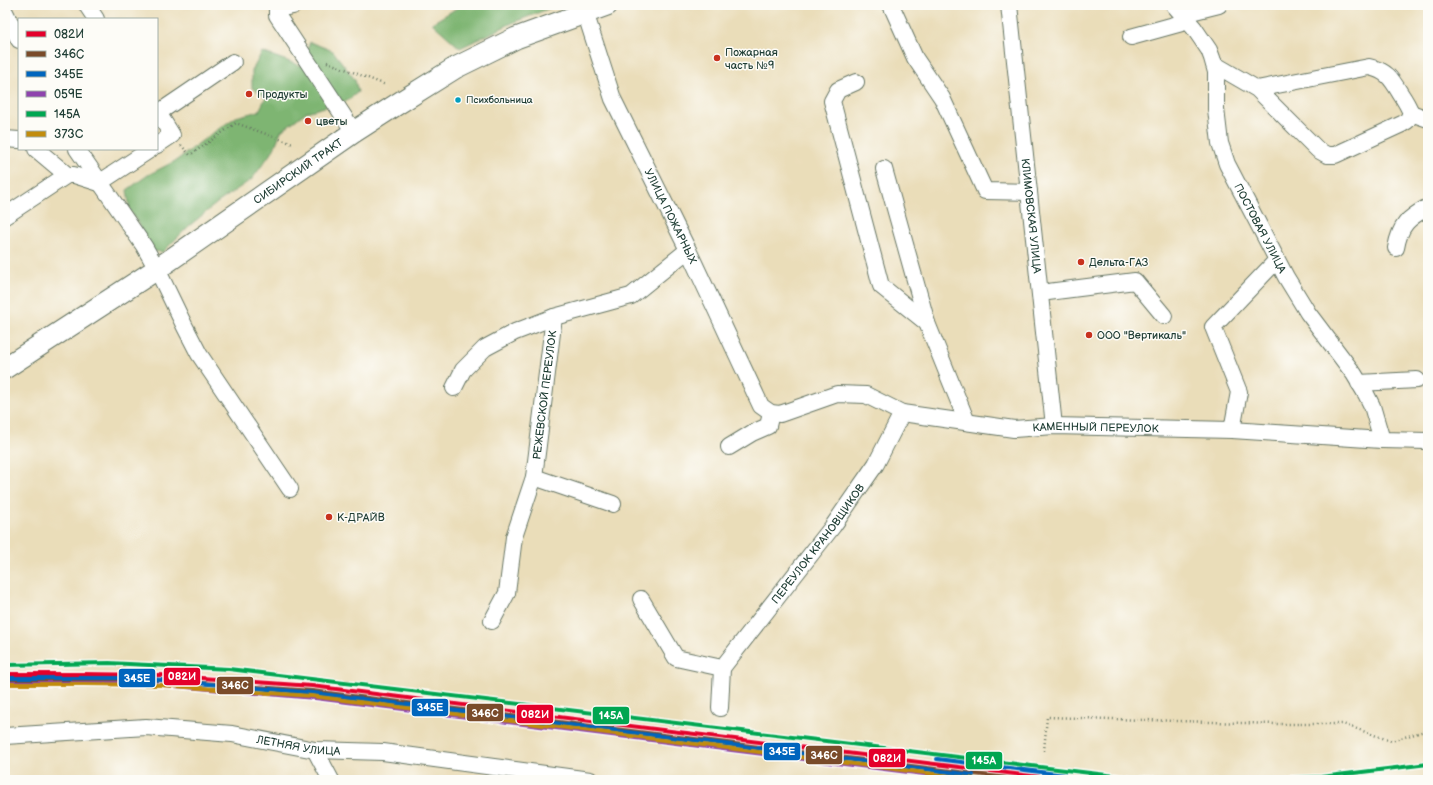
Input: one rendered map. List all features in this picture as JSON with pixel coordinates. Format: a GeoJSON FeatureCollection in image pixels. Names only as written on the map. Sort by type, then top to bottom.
{"type":"FeatureCollection","features":[{"type":"Feature","properties":{"kind":"main road","name":"СИБИРСКИЙ ТРАКТ"},"geometry":{"type":"LineString","coordinates":[[5,368],[157,269],[354,132],[455,68],[516,38],[607,5]]}},
{"type":"Feature","properties":{"kind":"street"},"geometry":{"type":"LineString","coordinates":[[891,5],[915,58],[942,98],[985,191],[1029,192]]}},
{"type":"Feature","properties":{"kind":"street","name":"КЛИМОВСКАЯ УЛИЦА"},"geometry":{"type":"LineString","coordinates":[[1010,5],[1054,426]]}},
{"type":"Feature","properties":{"kind":"street"},"geometry":{"type":"LineString","coordinates":[[1131,37],[1182,13],[1219,5]]}},
{"type":"Feature","properties":{"kind":"street"},"geometry":{"type":"LineString","coordinates":[[282,7],[277,16],[300,53],[354,132]]}},
{"type":"Feature","properties":{"kind":"street"},"geometry":{"type":"LineString","coordinates":[[5,12],[18,38]]}},
{"type":"Feature","properties":{"kind":"street","name":"УЛИЦА ПОЖАРНЫХ"},"geometry":{"type":"LineString","coordinates":[[585,12],[613,99],[688,250],[761,406],[771,414]]}},
{"type":"Feature","properties":{"kind":"street","name":"ПОСТОВАЯ УЛИЦА"},"geometry":{"type":"LineString","coordinates":[[1182,13],[1208,50],[1214,64],[1217,82],[1216,109],[1220,143],[1230,170],[1276,261],[1308,313],[1359,383],[1372,406],[1382,440]]}},
{"type":"Feature","properties":{"kind":"street"},"geometry":{"type":"LineString","coordinates":[[158,144],[172,135],[158,112],[233,62]]}},
{"type":"Feature","properties":{"kind":"street"},"geometry":{"type":"LineString","coordinates":[[1214,64],[1258,89],[1318,150],[1327,155],[1335,155],[1402,124],[1407,121],[1411,113]]}},
{"type":"Feature","properties":{"kind":"street"},"geometry":{"type":"LineString","coordinates":[[1258,89],[1369,67],[1381,71],[1391,77],[1411,113],[1428,119]]}},
{"type":"Feature","properties":{"kind":"street"},"geometry":{"type":"LineString","coordinates":[[856,82],[838,90],[832,101],[881,286],[927,323]]}},
{"type":"Feature","properties":{"kind":"street"},"geometry":{"type":"LineString","coordinates":[[5,139],[18,140]]}},
{"type":"Feature","properties":{"kind":"street"},"geometry":{"type":"LineString","coordinates":[[37,150],[67,175]]}},
{"type":"Feature","properties":{"kind":"street"},"geometry":{"type":"LineString","coordinates":[[78,150],[144,246],[157,269],[184,327],[200,354],[290,489]]}},
{"type":"Feature","properties":{"kind":"street"},"geometry":{"type":"LineString","coordinates":[[99,183],[149,150]]}},
{"type":"Feature","properties":{"kind":"street"},"geometry":{"type":"LineString","coordinates":[[884,170],[927,323],[967,422]]}},
{"type":"Feature","properties":{"kind":"street"},"geometry":{"type":"LineString","coordinates":[[5,216],[67,175],[74,175],[99,183]]}},
{"type":"Feature","properties":{"kind":"street"},"geometry":{"type":"LineString","coordinates":[[1396,248],[1398,235],[1407,221],[1416,213],[1428,207]]}},
{"type":"Feature","properties":{"kind":"street","name":"РЕЖЕВСКОЙ ПЕРЕУЛОК"},"geometry":{"type":"LineString","coordinates":[[492,620],[507,593],[514,537],[534,477],[554,317],[631,296],[688,250]]}},
{"type":"Feature","properties":{"kind":"street"},"geometry":{"type":"LineString","coordinates":[[1232,430],[1239,392],[1213,327],[1276,261]]}},
{"type":"Feature","properties":{"kind":"street"},"geometry":{"type":"LineString","coordinates":[[1040,293],[1135,281],[1164,316]]}},
{"type":"Feature","properties":{"kind":"street"},"geometry":{"type":"LineString","coordinates":[[454,388],[463,370],[485,348],[515,332],[554,317]]}},
{"type":"Feature","properties":{"kind":"street"},"geometry":{"type":"LineString","coordinates":[[1359,383],[1417,380]]}},
{"type":"Feature","properties":{"kind":"street","name":"КАМЕННЫЙ ПЕРЕУЛОК"},"geometry":{"type":"LineString","coordinates":[[771,414],[780,414],[837,394],[866,395],[902,413],[1014,429],[1054,426],[1232,430],[1382,440],[1428,441]]}},
{"type":"Feature","properties":{"kind":"street","name":"ПЕРЕУЛОК КРАНОВЩИКОВ"},"geometry":{"type":"LineString","coordinates":[[722,668],[837,520],[876,464],[902,413]]}},
{"type":"Feature","properties":{"kind":"street"},"geometry":{"type":"LineString","coordinates":[[729,446],[768,426],[771,414]]}},
{"type":"Feature","properties":{"kind":"street"},"geometry":{"type":"LineString","coordinates":[[534,477],[613,504]]}},
{"type":"Feature","properties":{"kind":"street"},"geometry":{"type":"LineString","coordinates":[[641,599],[676,658],[722,668],[720,708]]}},
{"type":"Feature","properties":{"kind":"street","name":"ЛЕТНЯЯ УЛИЦА"},"geometry":{"type":"LineString","coordinates":[[5,736],[146,727],[232,734],[315,750],[383,752],[590,780]]}},
{"type":"Feature","properties":{"kind":"street"},"geometry":{"type":"LineString","coordinates":[[315,750],[332,780]]}},
{"type":"Feature","properties":{"kind":"path"},"geometry":{"type":"LineString","coordinates":[[300,53],[386,84]]}},
{"type":"Feature","properties":{"kind":"path"},"geometry":{"type":"LineString","coordinates":[[172,135],[190,155],[236,123],[293,144]]}},
{"type":"Feature","properties":{"kind":"path"},"geometry":{"type":"LineString","coordinates":[[1044,751],[1047,717],[1277,724],[1343,724],[1392,741],[1428,730]]}},
{"type":"Feature","properties":{"kind":"green space"},"geometry":{"type":"Polygon","coordinates":[[[462,5],[558,5],[512,23],[460,48],[432,23],[462,5]]]}},
{"type":"Feature","properties":{"kind":"green space"},"geometry":{"type":"Polygon","coordinates":[[[310,42],[333,51],[355,80],[358,92],[347,101],[306,112],[281,131],[274,149],[252,179],[217,203],[189,226],[163,252],[152,251],[143,231],[130,211],[127,190],[148,175],[177,160],[236,117],[259,111],[266,97],[252,88],[252,71],[262,52],[301,66],[310,42]]]}},
{"type":"Feature","properties":{"kind":"transit line","name":"145А"},"geometry":{"type":"LineString","coordinates":[[5,665],[109,663],[229,669],[1132,778],[1216,780]]}},
{"type":"Feature","properties":{"kind":"transit line","name":"082И"},"geometry":{"type":"LineString","coordinates":[[5,674],[160,675],[312,686],[1063,780]]}},
{"type":"Feature","properties":{"kind":"transit line","name":"345Е"},"geometry":{"type":"LineString","coordinates":[[5,678],[139,678],[315,693],[973,775]]}},
{"type":"Feature","properties":{"kind":"transit line","name":"346С"},"geometry":{"type":"LineString","coordinates":[[5,679],[160,680],[312,691],[1023,780]]}},
{"type":"Feature","properties":{"kind":"transit line","name":"059Е"},"geometry":{"type":"LineString","coordinates":[[5,683],[139,683],[315,698],[972,780]]}},
{"type":"Feature","properties":{"kind":"transit line","name":"373C"},"geometry":{"type":"LineString","coordinates":[[5,684],[160,685],[311,696],[982,780]]}},
{"type":"Feature","properties":{"kind":"transit line","name":"345Е"},"geometry":{"type":"LineString","coordinates":[[937,759],[1064,775]]}},
{"type":"Feature","properties":{"kind":"transit line","name":"145А"},"geometry":{"type":"LineString","coordinates":[[1238,780],[1321,777],[1428,764]]}},
{"type":"Feature","properties":{"kind":"place","name":"Пожарная часть №9"},"geometry":{"type":"Point","coordinates":[717,58]}},
{"type":"Feature","properties":{"kind":"place","name":"Продукты"},"geometry":{"type":"Point","coordinates":[249,94]}},
{"type":"Feature","properties":{"kind":"place","name":"Психбольница"},"geometry":{"type":"Point","coordinates":[458,100]}},
{"type":"Feature","properties":{"kind":"place","name":"цветы"},"geometry":{"type":"Point","coordinates":[308,121]}},
{"type":"Feature","properties":{"kind":"place","name":"Дельта-ГАЗ"},"geometry":{"type":"Point","coordinates":[1081,262]}},
{"type":"Feature","properties":{"kind":"place","name":"ООО \"Вертикаль\""},"geometry":{"type":"Point","coordinates":[1089,335]}},
{"type":"Feature","properties":{"kind":"place","name":"К-ДРАЙВ"},"geometry":{"type":"Point","coordinates":[329,517]}}]}
